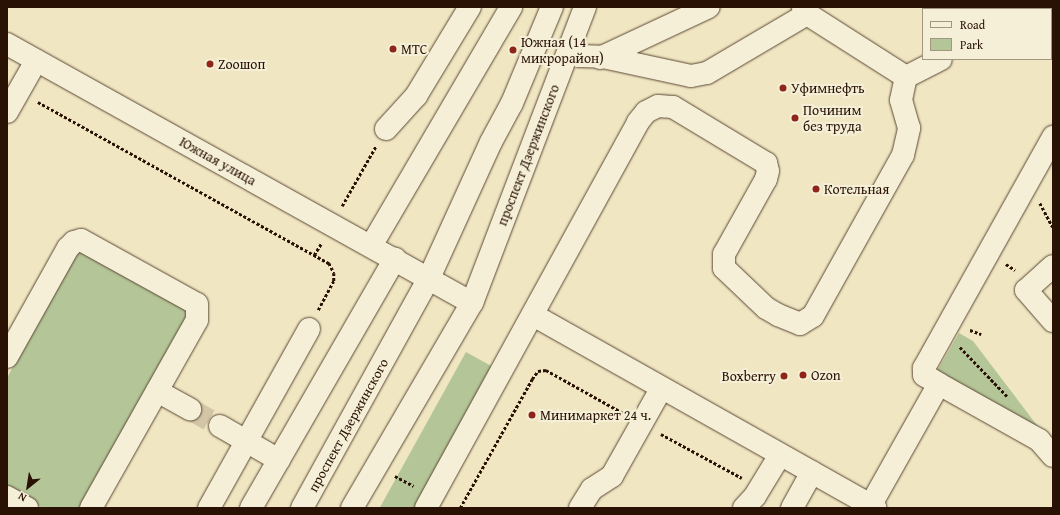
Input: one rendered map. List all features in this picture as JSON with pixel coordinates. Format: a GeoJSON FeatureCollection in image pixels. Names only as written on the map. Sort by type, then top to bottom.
{"type":"FeatureCollection","features":[{"type":"Feature","properties":{"kind":"street"},"geometry":{"type":"LineString","coordinates":[[386,129],[416,96],[470,7]]}},
{"type":"Feature","properties":{"kind":"street"},"geometry":{"type":"LineString","coordinates":[[371,246],[511,7]]}},
{"type":"Feature","properties":{"kind":"street","name":"проспект Дзержинского"},"geometry":{"type":"LineString","coordinates":[[302,508],[429,278],[491,142],[512,103],[552,7]]}},
{"type":"Feature","properties":{"kind":"street","name":"проспект Дзержинского"},"geometry":{"type":"LineString","coordinates":[[352,508],[472,303],[585,7]]}},
{"type":"Feature","properties":{"kind":"street"},"geometry":{"type":"LineString","coordinates":[[556,80],[709,7]]}},
{"type":"Feature","properties":{"kind":"street"},"geometry":{"type":"LineString","coordinates":[[570,45],[572,52],[579,56],[603,57],[691,76],[707,73],[805,10],[906,77]]}},
{"type":"Feature","properties":{"kind":"street","name":"Южная улица"},"geometry":{"type":"LineString","coordinates":[[7,44],[429,278]]}},
{"type":"Feature","properties":{"kind":"street"},"geometry":{"type":"LineString","coordinates":[[906,77],[939,60]]}},
{"type":"Feature","properties":{"kind":"street"},"geometry":{"type":"LineString","coordinates":[[7,112],[36,61]]}},
{"type":"Feature","properties":{"kind":"street"},"geometry":{"type":"LineString","coordinates":[[426,508],[638,122],[646,112],[658,106],[673,107],[766,163],[768,171],[766,179],[724,254],[724,268],[766,308],[800,324],[808,321],[903,155],[909,128],[901,100],[906,77]]}},
{"type":"Feature","properties":{"kind":"street"},"geometry":{"type":"LineString","coordinates":[[1053,137],[923,371],[924,375],[939,384],[1039,440],[1053,456]]}},
{"type":"Feature","properties":{"kind":"street"},"geometry":{"type":"LineString","coordinates":[[7,357],[68,248],[74,242],[82,240],[96,246],[196,304],[197,320],[91,508]]}},
{"type":"Feature","properties":{"kind":"street"},"geometry":{"type":"LineString","coordinates":[[251,508],[395,259]]}},
{"type":"Feature","properties":{"kind":"street"},"geometry":{"type":"LineString","coordinates":[[1053,266],[1026,290],[1053,321]]}},
{"type":"Feature","properties":{"kind":"street"},"geometry":{"type":"LineString","coordinates":[[429,278],[472,303]]}},
{"type":"Feature","properties":{"kind":"street"},"geometry":{"type":"LineString","coordinates":[[533,315],[660,389],[812,472],[872,507],[939,384]]}},
{"type":"Feature","properties":{"kind":"street"},"geometry":{"type":"LineString","coordinates":[[209,508],[309,329]]}},
{"type":"Feature","properties":{"kind":"street"},"geometry":{"type":"LineString","coordinates":[[580,508],[592,489],[612,476],[660,389]]}},
{"type":"Feature","properties":{"kind":"street"},"geometry":{"type":"LineString","coordinates":[[157,391],[190,409]]}},
{"type":"Feature","properties":{"kind":"street"},"geometry":{"type":"LineString","coordinates":[[220,426],[279,460]]}},
{"type":"Feature","properties":{"kind":"street"},"geometry":{"type":"LineString","coordinates":[[744,508],[755,496],[780,455]]}},
{"type":"Feature","properties":{"kind":"street"},"geometry":{"type":"LineString","coordinates":[[792,508],[812,472]]}},
{"type":"Feature","properties":{"kind":"street"},"geometry":{"type":"LineString","coordinates":[[7,497],[27,508]]}},
{"type":"Feature","properties":{"kind":"path"},"geometry":{"type":"LineString","coordinates":[[18,91],[329,263],[334,273],[334,281],[309,329]]}},
{"type":"Feature","properties":{"kind":"path"},"geometry":{"type":"LineString","coordinates":[[314,255],[386,129]]}},
{"type":"Feature","properties":{"kind":"path"},"geometry":{"type":"LineString","coordinates":[[988,252],[1033,283]]}},
{"type":"Feature","properties":{"kind":"path"},"geometry":{"type":"LineString","coordinates":[[945,331],[1010,398]]}},
{"type":"Feature","properties":{"kind":"path"},"geometry":{"type":"LineString","coordinates":[[460,508],[532,379]]}},
{"type":"Feature","properties":{"kind":"green space"},"geometry":{"type":"Polygon","coordinates":[[[78,245],[191,311],[83,508],[43,508],[7,488],[7,378],[78,245]]]}},
{"type":"Feature","properties":{"kind":"green space"},"geometry":{"type":"Polygon","coordinates":[[[959,333],[973,341],[1042,432],[936,373],[959,333]]]}},
{"type":"Feature","properties":{"kind":"green space"},"geometry":{"type":"Polygon","coordinates":[[[466,352],[493,367],[415,508],[380,508],[466,352]]]}},
{"type":"Feature","properties":{"kind":"tunnel"},"geometry":{"type":"LineString","coordinates":[[190,409],[220,426]]}},
{"type":"Feature","properties":{"kind":"place","name":"МТС"},"geometry":{"type":"Point","coordinates":[393,49]}},
{"type":"Feature","properties":{"kind":"place","name":"Южная (14 микрорайон)"},"geometry":{"type":"Point","coordinates":[513,50]}},
{"type":"Feature","properties":{"kind":"place","name":"Zooшоп"},"geometry":{"type":"Point","coordinates":[210,64]}},
{"type":"Feature","properties":{"kind":"place","name":"Уфимнефть"},"geometry":{"type":"Point","coordinates":[783,88]}},
{"type":"Feature","properties":{"kind":"place","name":"Починим без труда"},"geometry":{"type":"Point","coordinates":[795,118]}},
{"type":"Feature","properties":{"kind":"place","name":"Котельная"},"geometry":{"type":"Point","coordinates":[816,189]}},
{"type":"Feature","properties":{"kind":"place","name":"Ozon"},"geometry":{"type":"Point","coordinates":[803,375]}},
{"type":"Feature","properties":{"kind":"place","name":"Boxberry"},"geometry":{"type":"Point","coordinates":[784,376]}},
{"type":"Feature","properties":{"kind":"place","name":"Минимаркет 24 ч."},"geometry":{"type":"Point","coordinates":[532,415]}}]}
